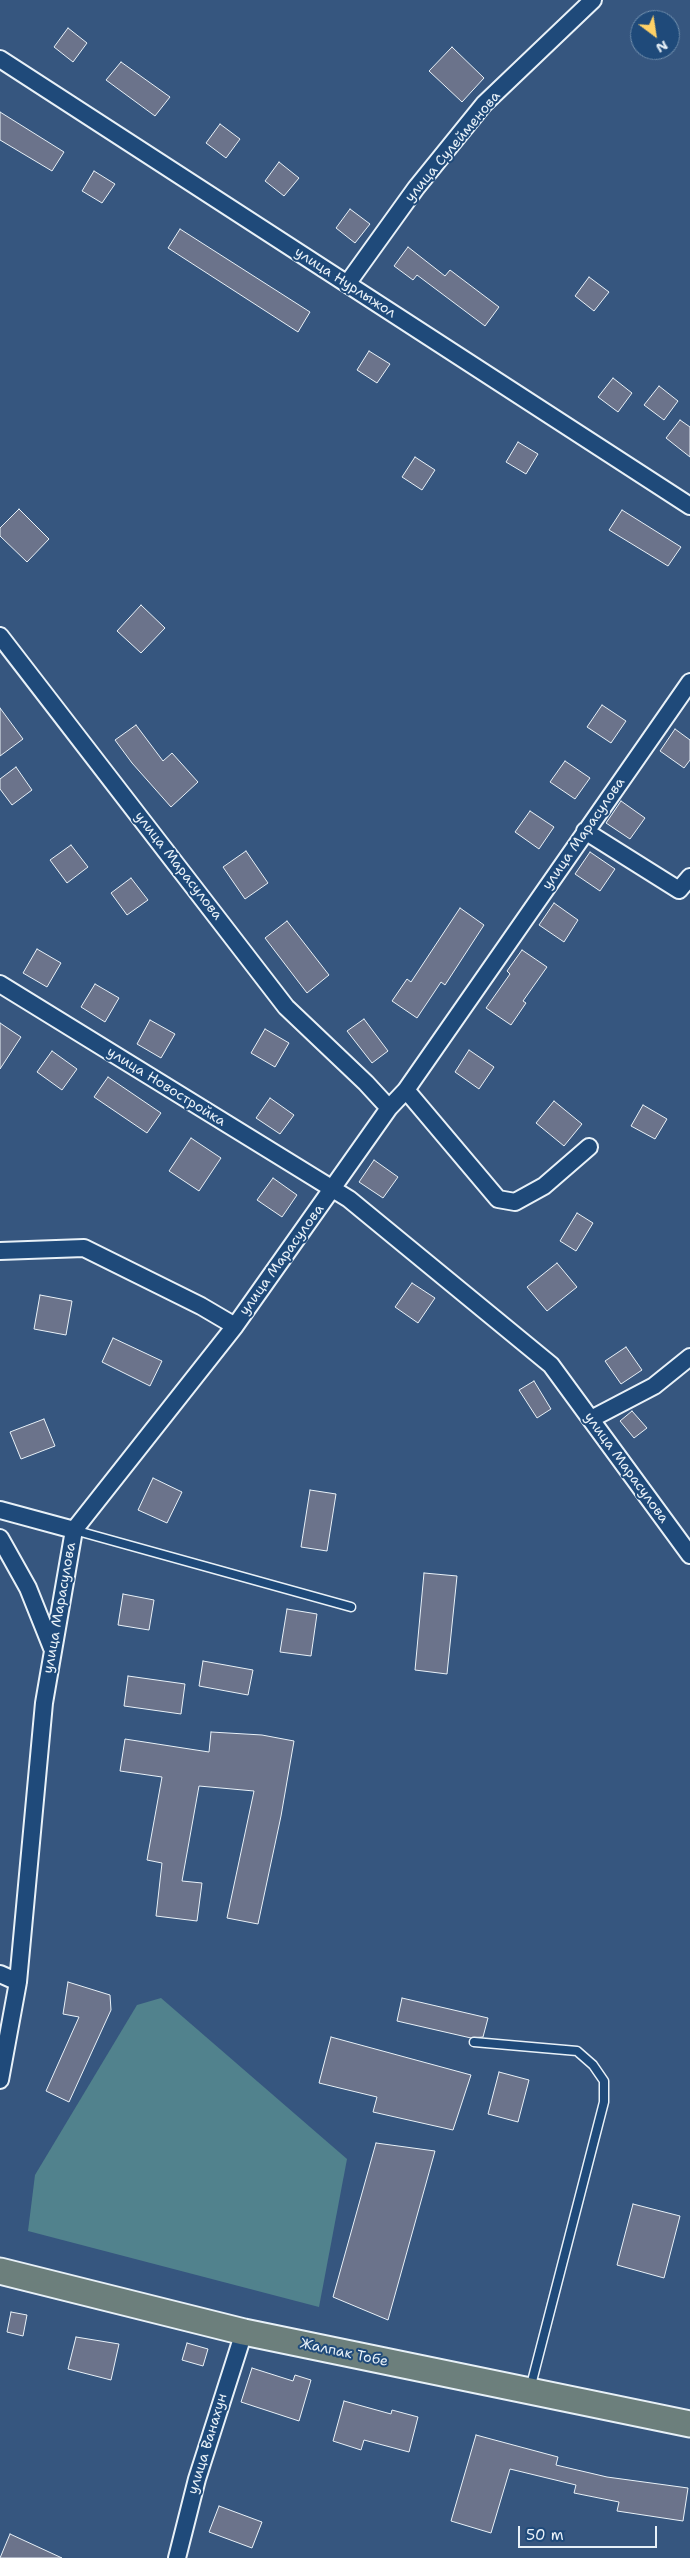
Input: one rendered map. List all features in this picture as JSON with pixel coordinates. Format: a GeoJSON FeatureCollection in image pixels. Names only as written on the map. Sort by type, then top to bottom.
{"type":"FeatureCollection","features":[{"type":"Feature","properties":{"kind":"main road","name":"Жалпак Тобе"},"geometry":{"type":"LineString","coordinates":[[0,2271],[244,2332],[690,2424]]}},
{"type":"Feature","properties":{"kind":"street","name":"улица Сулейменова"},"geometry":{"type":"LineString","coordinates":[[347,284],[416,188],[484,104],[593,0]]}},
{"type":"Feature","properties":{"kind":"street","name":"улица Нурлыжол"},"geometry":{"type":"LineString","coordinates":[[0,59],[690,506]]}},
{"type":"Feature","properties":{"kind":"street","name":"улица Марасулова"},"geometry":{"type":"LineString","coordinates":[[0,636],[286,1007],[366,1083],[389,1108]]}},
{"type":"Feature","properties":{"kind":"street","name":"улица Марасулова"},"geometry":{"type":"LineString","coordinates":[[0,2080],[18,1982],[44,1703],[52,1648],[74,1530],[235,1326],[389,1108],[406,1090],[690,682]]}},
{"type":"Feature","properties":{"kind":"street"},"geometry":{"type":"LineString","coordinates":[[585,831],[679,890],[690,878]]}},
{"type":"Feature","properties":{"kind":"street","name":"улица Новостройка"},"geometry":{"type":"LineString","coordinates":[[0,984],[333,1189]]}},
{"type":"Feature","properties":{"kind":"street"},"geometry":{"type":"LineString","coordinates":[[406,1090],[498,1199],[514,1202],[544,1186],[589,1147]]}},
{"type":"Feature","properties":{"kind":"street","name":"улица Марасулова"},"geometry":{"type":"LineString","coordinates":[[333,1189],[349,1199],[551,1365],[690,1555]]}},
{"type":"Feature","properties":{"kind":"street"},"geometry":{"type":"LineString","coordinates":[[0,1251],[84,1248],[201,1306],[235,1326]]}},
{"type":"Feature","properties":{"kind":"street"},"geometry":{"type":"LineString","coordinates":[[591,1419],[654,1386],[690,1357]]}},
{"type":"Feature","properties":{"kind":"street"},"geometry":{"type":"LineString","coordinates":[[0,1510],[74,1530]]}},
{"type":"Feature","properties":{"kind":"street"},"geometry":{"type":"LineString","coordinates":[[0,1538],[28,1588],[52,1648]]}},
{"type":"Feature","properties":{"kind":"street"},"geometry":{"type":"LineString","coordinates":[[0,1974],[18,1982]]}},
{"type":"Feature","properties":{"kind":"street","name":"улица Ванахун"},"geometry":{"type":"LineString","coordinates":[[177,2558],[197,2479],[244,2332]]}},
{"type":"Feature","properties":{"kind":"lane"},"geometry":{"type":"LineString","coordinates":[[74,1530],[351,1607]]}},
{"type":"Feature","properties":{"kind":"lane"},"geometry":{"type":"LineString","coordinates":[[474,2042],[577,2051],[593,2065],[604,2081],[604,2102],[530,2391]]}},
{"type":"Feature","properties":{"kind":"green space"},"geometry":{"type":"Polygon","coordinates":[[[161,1998],[347,2159],[319,2307],[28,2231],[35,2175],[137,2005],[161,1998]]]}},
{"type":"Feature","properties":{"kind":"building"},"geometry":{"type":"Polygon","coordinates":[[[68,28],[87,43],[73,62],[54,47],[68,28]]]}},
{"type":"Feature","properties":{"kind":"building"},"geometry":{"type":"Polygon","coordinates":[[[452,47],[484,78],[462,102],[429,71],[452,47]]]}},
{"type":"Feature","properties":{"kind":"building"},"geometry":{"type":"Polygon","coordinates":[[[121,62],[170,97],[155,116],[106,80],[121,62]]]}},
{"type":"Feature","properties":{"kind":"building"},"geometry":{"type":"Polygon","coordinates":[[[0,112],[64,152],[52,171],[0,140],[0,112]]]}},
{"type":"Feature","properties":{"kind":"building"},"geometry":{"type":"Polygon","coordinates":[[[220,124],[240,139],[226,158],[206,143],[220,124]]]}},
{"type":"Feature","properties":{"kind":"building"},"geometry":{"type":"Polygon","coordinates":[[[279,162],[299,178],[284,196],[265,181],[279,162]]]}},
{"type":"Feature","properties":{"kind":"building"},"geometry":{"type":"Polygon","coordinates":[[[94,171],[115,184],[102,203],[82,191],[94,171]]]}},
{"type":"Feature","properties":{"kind":"building"},"geometry":{"type":"Polygon","coordinates":[[[350,209],[370,224],[355,243],[336,228],[350,209]]]}},
{"type":"Feature","properties":{"kind":"building"},"geometry":{"type":"Polygon","coordinates":[[[180,229],[310,312],[298,332],[168,248],[180,229]]]}},
{"type":"Feature","properties":{"kind":"building"},"geometry":{"type":"Polygon","coordinates":[[[408,247],[445,276],[450,270],[499,307],[485,326],[417,275],[413,280],[394,266],[408,247]]]}},
{"type":"Feature","properties":{"kind":"building"},"geometry":{"type":"Polygon","coordinates":[[[589,277],[609,292],[594,311],[575,296],[589,277]]]}},
{"type":"Feature","properties":{"kind":"building"},"geometry":{"type":"Polygon","coordinates":[[[369,351],[390,364],[377,383],[357,370],[369,351]]]}},
{"type":"Feature","properties":{"kind":"building"},"geometry":{"type":"Polygon","coordinates":[[[613,378],[632,393],[618,412],[598,397],[613,378]]]}},
{"type":"Feature","properties":{"kind":"building"},"geometry":{"type":"Polygon","coordinates":[[[659,386],[678,401],[664,420],[644,405],[659,386]]]}},
{"type":"Feature","properties":{"kind":"building"},"geometry":{"type":"Polygon","coordinates":[[[680,420],[690,427],[690,457],[666,438],[680,420]]]}},
{"type":"Feature","properties":{"kind":"building"},"geometry":{"type":"Polygon","coordinates":[[[518,442],[538,454],[526,474],[506,462],[518,442]]]}},
{"type":"Feature","properties":{"kind":"building"},"geometry":{"type":"Polygon","coordinates":[[[415,457],[435,470],[422,490],[402,477],[415,457]]]}},
{"type":"Feature","properties":{"kind":"building"},"geometry":{"type":"Polygon","coordinates":[[[19,509],[49,539],[27,562],[0,536],[0,528],[19,509]]]}},
{"type":"Feature","properties":{"kind":"building"},"geometry":{"type":"Polygon","coordinates":[[[622,510],[681,547],[668,566],[609,530],[622,510]]]}},
{"type":"Feature","properties":{"kind":"building"},"geometry":{"type":"Polygon","coordinates":[[[141,605],[165,628],[141,653],[117,631],[141,605]]]}},
{"type":"Feature","properties":{"kind":"building"},"geometry":{"type":"Polygon","coordinates":[[[602,705],[626,721],[611,743],[587,727],[602,705]]]}},
{"type":"Feature","properties":{"kind":"building"},"geometry":{"type":"Polygon","coordinates":[[[0,708],[23,739],[0,756],[0,708]]]}},
{"type":"Feature","properties":{"kind":"building"},"geometry":{"type":"Polygon","coordinates":[[[136,725],[163,761],[172,753],[198,782],[171,807],[132,763],[115,740],[136,725]]]}},
{"type":"Feature","properties":{"kind":"building"},"geometry":{"type":"Polygon","coordinates":[[[675,729],[690,740],[690,760],[684,768],[660,751],[675,729]]]}},
{"type":"Feature","properties":{"kind":"building"},"geometry":{"type":"Polygon","coordinates":[[[565,761],[590,778],[575,799],[550,782],[565,761]]]}},
{"type":"Feature","properties":{"kind":"building"},"geometry":{"type":"Polygon","coordinates":[[[16,767],[32,790],[12,805],[0,789],[0,779],[16,767]]]}},
{"type":"Feature","properties":{"kind":"building"},"geometry":{"type":"Polygon","coordinates":[[[621,801],[645,818],[630,839],[606,823],[621,801]]]}},
{"type":"Feature","properties":{"kind":"building"},"geometry":{"type":"Polygon","coordinates":[[[530,811],[554,827],[539,849],[515,832],[530,811]]]}},
{"type":"Feature","properties":{"kind":"building"},"geometry":{"type":"Polygon","coordinates":[[[71,845],[88,867],[67,883],[50,860],[71,845]]]}},
{"type":"Feature","properties":{"kind":"building"},"geometry":{"type":"Polygon","coordinates":[[[246,851],[268,883],[245,899],[223,867],[246,851]]]}},
{"type":"Feature","properties":{"kind":"building"},"geometry":{"type":"Polygon","coordinates":[[[590,852],[615,869],[600,891],[575,874],[590,852]]]}},
{"type":"Feature","properties":{"kind":"building"},"geometry":{"type":"Polygon","coordinates":[[[131,878],[148,900],[127,915],[111,893],[131,878]]]}},
{"type":"Feature","properties":{"kind":"building"},"geometry":{"type":"Polygon","coordinates":[[[554,903],[578,920],[564,942],[539,925],[554,903]]]}},
{"type":"Feature","properties":{"kind":"building"},"geometry":{"type":"Polygon","coordinates":[[[460,908],[484,925],[445,985],[441,982],[417,1018],[392,1001],[407,979],[411,982],[460,908]]]}},
{"type":"Feature","properties":{"kind":"building"},"geometry":{"type":"Polygon","coordinates":[[[287,921],[329,975],[307,993],[265,938],[287,921]]]}},
{"type":"Feature","properties":{"kind":"building"},"geometry":{"type":"Polygon","coordinates":[[[37,949],[61,963],[47,987],[23,973],[37,949]]]}},
{"type":"Feature","properties":{"kind":"building"},"geometry":{"type":"Polygon","coordinates":[[[522,950],[547,967],[523,1001],[526,1003],[511,1025],[486,1008],[510,974],[507,971],[522,950]]]}},
{"type":"Feature","properties":{"kind":"building"},"geometry":{"type":"Polygon","coordinates":[[[95,984],[119,998],[105,1022],[81,1007],[95,984]]]}},
{"type":"Feature","properties":{"kind":"building"},"geometry":{"type":"Polygon","coordinates":[[[364,1019],[388,1051],[372,1063],[347,1031],[364,1019]]]}},
{"type":"Feature","properties":{"kind":"building"},"geometry":{"type":"Polygon","coordinates":[[[150,1020],[175,1034],[161,1058],[137,1044],[150,1020]]]}},
{"type":"Feature","properties":{"kind":"building"},"geometry":{"type":"Polygon","coordinates":[[[0,1023],[21,1037],[0,1069],[0,1023]]]}},
{"type":"Feature","properties":{"kind":"building"},"geometry":{"type":"Polygon","coordinates":[[[265,1029],[289,1043],[275,1067],[251,1053],[265,1029]]]}},
{"type":"Feature","properties":{"kind":"building"},"geometry":{"type":"Polygon","coordinates":[[[469,1050],[494,1067],[479,1089],[455,1072],[469,1050]]]}},
{"type":"Feature","properties":{"kind":"building"},"geometry":{"type":"Polygon","coordinates":[[[52,1051],[77,1069],[62,1090],[37,1072],[52,1051]]]}},
{"type":"Feature","properties":{"kind":"building"},"geometry":{"type":"Polygon","coordinates":[[[108,1077],[161,1113],[147,1133],[94,1097],[108,1077]]]}},
{"type":"Feature","properties":{"kind":"building"},"geometry":{"type":"Polygon","coordinates":[[[270,1098],[294,1115],[280,1134],[256,1118],[270,1098]]]}},
{"type":"Feature","properties":{"kind":"building"},"geometry":{"type":"Polygon","coordinates":[[[554,1101],[582,1124],[564,1146],[536,1123],[554,1101]]]}},
{"type":"Feature","properties":{"kind":"building"},"geometry":{"type":"Polygon","coordinates":[[[643,1105],[667,1119],[655,1139],[631,1126],[643,1105]]]}},
{"type":"Feature","properties":{"kind":"building"},"geometry":{"type":"Polygon","coordinates":[[[191,1138],[221,1158],[199,1191],[169,1171],[191,1138]]]}},
{"type":"Feature","properties":{"kind":"building"},"geometry":{"type":"Polygon","coordinates":[[[374,1160],[398,1177],[383,1198],[359,1182],[374,1160]]]}},
{"type":"Feature","properties":{"kind":"building"},"geometry":{"type":"Polygon","coordinates":[[[273,1178],[297,1195],[282,1217],[257,1200],[273,1178]]]}},
{"type":"Feature","properties":{"kind":"building"},"geometry":{"type":"Polygon","coordinates":[[[577,1213],[593,1223],[576,1251],[560,1241],[577,1213]]]}},
{"type":"Feature","properties":{"kind":"building"},"geometry":{"type":"Polygon","coordinates":[[[557,1263],[577,1287],[547,1311],[527,1287],[557,1263]]]}},
{"type":"Feature","properties":{"kind":"building"},"geometry":{"type":"Polygon","coordinates":[[[412,1283],[435,1298],[418,1323],[395,1307],[412,1283]]]}},
{"type":"Feature","properties":{"kind":"building"},"geometry":{"type":"Polygon","coordinates":[[[40,1295],[72,1301],[66,1335],[34,1329],[40,1295]]]}},
{"type":"Feature","properties":{"kind":"building"},"geometry":{"type":"Polygon","coordinates":[[[113,1338],[162,1361],[150,1386],[102,1362],[113,1338]]]}},
{"type":"Feature","properties":{"kind":"building"},"geometry":{"type":"Polygon","coordinates":[[[626,1347],[642,1370],[621,1384],[605,1361],[626,1347]]]}},
{"type":"Feature","properties":{"kind":"building"},"geometry":{"type":"Polygon","coordinates":[[[534,1381],[551,1409],[537,1418],[519,1390],[534,1381]]]}},
{"type":"Feature","properties":{"kind":"building"},"geometry":{"type":"Polygon","coordinates":[[[632,1411],[647,1428],[634,1438],[620,1421],[632,1411]]]}},
{"type":"Feature","properties":{"kind":"building"},"geometry":{"type":"Polygon","coordinates":[[[44,1419],[55,1446],[21,1459],[10,1432],[44,1419]]]}},
{"type":"Feature","properties":{"kind":"building"},"geometry":{"type":"Polygon","coordinates":[[[153,1478],[182,1492],[167,1523],[138,1510],[153,1478]]]}},
{"type":"Feature","properties":{"kind":"building"},"geometry":{"type":"Polygon","coordinates":[[[310,1490],[336,1494],[327,1551],[301,1547],[310,1490]]]}},
{"type":"Feature","properties":{"kind":"building"},"geometry":{"type":"Polygon","coordinates":[[[424,1573],[457,1576],[447,1674],[415,1670],[424,1573]]]}},
{"type":"Feature","properties":{"kind":"building"},"geometry":{"type":"Polygon","coordinates":[[[123,1594],[154,1600],[149,1630],[118,1625],[123,1594]]]}},
{"type":"Feature","properties":{"kind":"building"},"geometry":{"type":"Polygon","coordinates":[[[287,1609],[317,1614],[311,1656],[280,1652],[287,1609]]]}},
{"type":"Feature","properties":{"kind":"building"},"geometry":{"type":"Polygon","coordinates":[[[203,1661],[253,1670],[248,1695],[199,1686],[203,1661]]]}},
{"type":"Feature","properties":{"kind":"building"},"geometry":{"type":"Polygon","coordinates":[[[128,1676],[185,1684],[181,1714],[124,1706],[128,1676]]]}},
{"type":"Feature","properties":{"kind":"building"},"geometry":{"type":"Polygon","coordinates":[[[211,1732],[262,1735],[294,1741],[281,1816],[258,1924],[227,1918],[254,1791],[199,1786],[182,1881],[202,1883],[197,1921],[156,1916],[162,1863],[147,1860],[162,1777],[120,1771],[125,1739],[209,1752],[211,1732]]]}},
{"type":"Feature","properties":{"kind":"building"},"geometry":{"type":"Polygon","coordinates":[[[68,1982],[110,1995],[111,2010],[69,2102],[46,2091],[79,2017],[63,2014],[68,1982]]]}},
{"type":"Feature","properties":{"kind":"building"},"geometry":{"type":"Polygon","coordinates":[[[402,1998],[488,2018],[483,2037],[471,2038],[397,2021],[402,1998]]]}},
{"type":"Feature","properties":{"kind":"building"},"geometry":{"type":"Polygon","coordinates":[[[331,2037],[471,2075],[453,2130],[373,2112],[377,2097],[319,2083],[331,2037]]]}},
{"type":"Feature","properties":{"kind":"building"},"geometry":{"type":"Polygon","coordinates":[[[499,2072],[529,2080],[518,2122],[488,2114],[499,2072]]]}},
{"type":"Feature","properties":{"kind":"building"},"geometry":{"type":"Polygon","coordinates":[[[376,2143],[435,2151],[388,2320],[333,2297],[376,2143]]]}},
{"type":"Feature","properties":{"kind":"building"},"geometry":{"type":"Polygon","coordinates":[[[633,2204],[680,2216],[664,2278],[617,2265],[633,2204]]]}},
{"type":"Feature","properties":{"kind":"building"},"geometry":{"type":"Polygon","coordinates":[[[11,2312],[27,2315],[23,2336],[7,2332],[11,2312]]]}},
{"type":"Feature","properties":{"kind":"building"},"geometry":{"type":"Polygon","coordinates":[[[76,2337],[119,2344],[111,2380],[68,2369],[76,2337]]]}},
{"type":"Feature","properties":{"kind":"building"},"geometry":{"type":"Polygon","coordinates":[[[187,2343],[208,2349],[203,2366],[182,2360],[187,2343]]]}},
{"type":"Feature","properties":{"kind":"building"},"geometry":{"type":"Polygon","coordinates":[[[252,2368],[293,2381],[295,2375],[311,2380],[299,2421],[241,2402],[252,2368]]]}},
{"type":"Feature","properties":{"kind":"building"},"geometry":{"type":"Polygon","coordinates":[[[344,2401],[391,2414],[392,2410],[418,2417],[409,2452],[364,2440],[361,2450],[333,2441],[344,2401]]]}},
{"type":"Feature","properties":{"kind":"building"},"geometry":{"type":"Polygon","coordinates":[[[476,2435],[558,2457],[556,2465],[607,2477],[688,2488],[683,2521],[617,2511],[619,2502],[574,2493],[576,2485],[510,2469],[491,2533],[451,2521],[476,2435]]]}},
{"type":"Feature","properties":{"kind":"building"},"geometry":{"type":"Polygon","coordinates":[[[219,2506],[262,2522],[252,2548],[209,2532],[219,2506]]]}},
{"type":"Feature","properties":{"kind":"building"},"geometry":{"type":"Polygon","coordinates":[[[10,2534],[62,2558],[0,2558],[10,2534]]]}}]}
